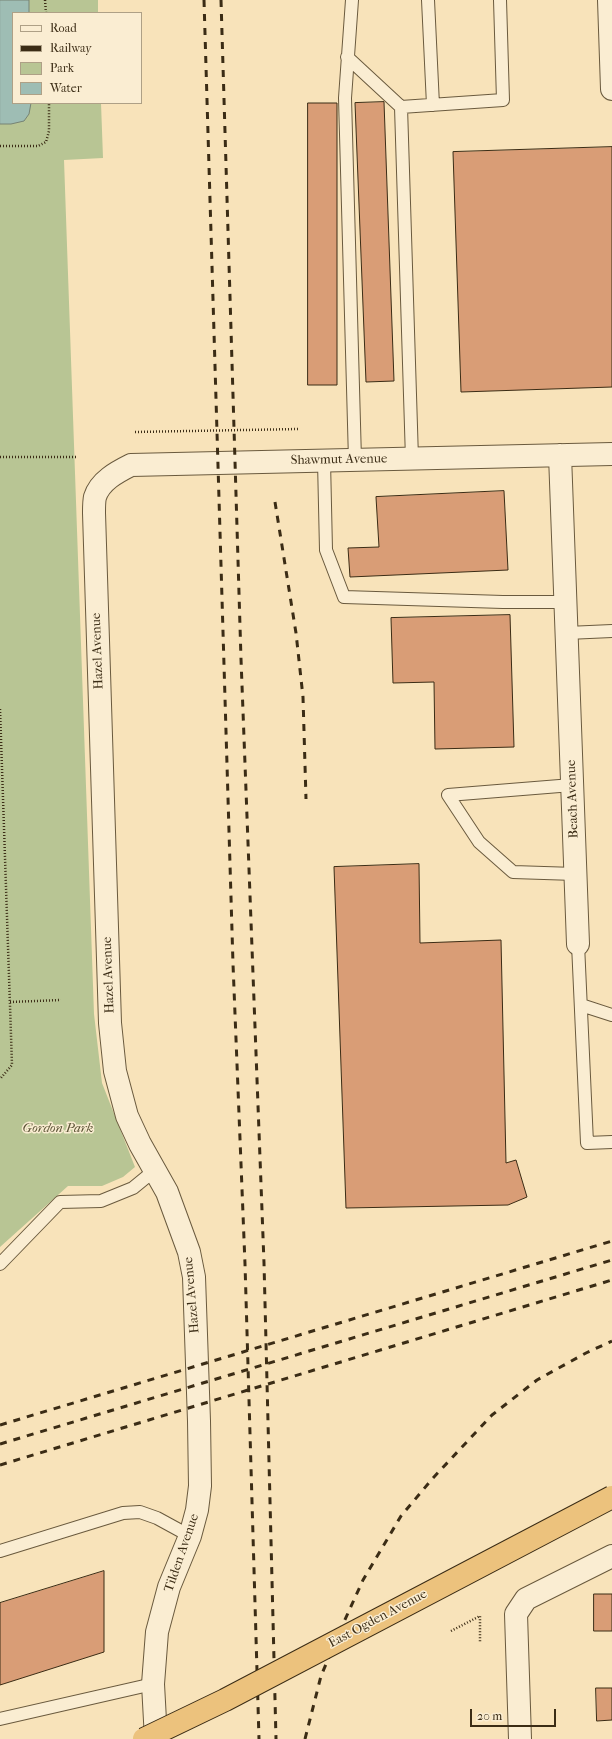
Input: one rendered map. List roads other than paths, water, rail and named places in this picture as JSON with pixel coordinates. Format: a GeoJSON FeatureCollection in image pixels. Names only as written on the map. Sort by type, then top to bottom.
{"type":"FeatureCollection","features":[{"type":"Feature","properties":{"kind":"main road","name":"East Ogden Avenue"},"geometry":{"type":"LineString","coordinates":[[144,1739],[225,1700],[612,1497]]}},
{"type":"Feature","properties":{"kind":"street"},"geometry":{"type":"LineString","coordinates":[[609,0],[612,89]]}},
{"type":"Feature","properties":{"kind":"street","name":"Shawmut Avenue"},"geometry":{"type":"LineString","coordinates":[[94,513],[95,496],[102,485],[116,472],[131,465],[612,454]]}},
{"type":"Feature","properties":{"kind":"street","name":"Beach Avenue"},"geometry":{"type":"LineString","coordinates":[[560,455],[578,944]]}},
{"type":"Feature","properties":{"kind":"street","name":"Hazel Avenue"},"geometry":{"type":"LineString","coordinates":[[94,513],[110,1024],[116,1071],[127,1116],[140,1144],[167,1192],[189,1252],[194,1277],[199,1421]]}},
{"type":"Feature","properties":{"kind":"street","name":"Tilden Avenue"},"geometry":{"type":"LineString","coordinates":[[156,1739],[153,1684],[157,1632],[169,1587],[190,1536],[197,1510],[200,1486],[199,1421]]}},
{"type":"Feature","properties":{"kind":"street"},"geometry":{"type":"LineString","coordinates":[[520,1739],[516,1614],[526,1599],[612,1556]]}},
{"type":"Feature","properties":{"kind":"lane"},"geometry":{"type":"LineString","coordinates":[[352,0],[345,98],[355,460]]}},
{"type":"Feature","properties":{"kind":"lane"},"geometry":{"type":"LineString","coordinates":[[428,0],[433,105]]}},
{"type":"Feature","properties":{"kind":"lane"},"geometry":{"type":"LineString","coordinates":[[401,107],[503,100],[500,0]]}},
{"type":"Feature","properties":{"kind":"lane"},"geometry":{"type":"LineString","coordinates":[[347,57],[401,107],[412,459]]}},
{"type":"Feature","properties":{"kind":"lane"},"geometry":{"type":"LineString","coordinates":[[324,461],[326,550],[344,597],[503,602],[566,602]]}},
{"type":"Feature","properties":{"kind":"lane"},"geometry":{"type":"LineString","coordinates":[[567,633],[612,631]]}},
{"type":"Feature","properties":{"kind":"lane"},"geometry":{"type":"LineString","coordinates":[[572,785],[448,795],[479,842],[513,872],[575,874]]}},
{"type":"Feature","properties":{"kind":"lane","name":"Beach Avenue"},"geometry":{"type":"LineString","coordinates":[[578,944],[587,1143],[612,1142]]}},
{"type":"Feature","properties":{"kind":"lane"},"geometry":{"type":"LineString","coordinates":[[581,1005],[612,1015]]}},
{"type":"Feature","properties":{"kind":"lane"},"geometry":{"type":"LineString","coordinates":[[0,1264],[60,1202],[102,1201],[133,1188],[155,1170]]}},
{"type":"Feature","properties":{"kind":"lane"},"geometry":{"type":"LineString","coordinates":[[0,1551],[123,1513],[140,1512],[157,1518],[190,1536]]}},
{"type":"Feature","properties":{"kind":"lane"},"geometry":{"type":"LineString","coordinates":[[0,1719],[153,1684]]}},
{"type":"Feature","properties":{"kind":"water"},"geometry":{"type":"Polygon","coordinates":[[[0,0],[29,0],[29,12],[12,12],[12,104],[31,104],[29,114],[24,121],[11,124],[0,124],[0,0]]]}},
{"type":"Feature","properties":{"kind":"railway"},"geometry":{"type":"LineString","coordinates":[[204,0],[233,964],[245,1264],[259,1739]]}},
{"type":"Feature","properties":{"kind":"railway"},"geometry":{"type":"LineString","coordinates":[[221,0],[241,659],[264,1263],[276,1739]]}},
{"type":"Feature","properties":{"kind":"railway"},"geometry":{"type":"LineString","coordinates":[[275,502],[296,633],[303,697],[306,799]]}},
{"type":"Feature","properties":{"kind":"railway"},"geometry":{"type":"LineString","coordinates":[[0,1425],[612,1241]]}},
{"type":"Feature","properties":{"kind":"railway"},"geometry":{"type":"LineString","coordinates":[[0,1444],[612,1260]]}},
{"type":"Feature","properties":{"kind":"railway"},"geometry":{"type":"LineString","coordinates":[[0,1465],[612,1280]]}},
{"type":"Feature","properties":{"kind":"railway"},"geometry":{"type":"LineString","coordinates":[[305,1739],[321,1676],[343,1624],[363,1580],[401,1516],[433,1478],[492,1415],[537,1380],[586,1353],[612,1341]]}},
{"type":"Feature","properties":{"kind":"park label","name":"Gordon Park"},"geometry":{"type":"Point","coordinates":[58,1129]}}]}
